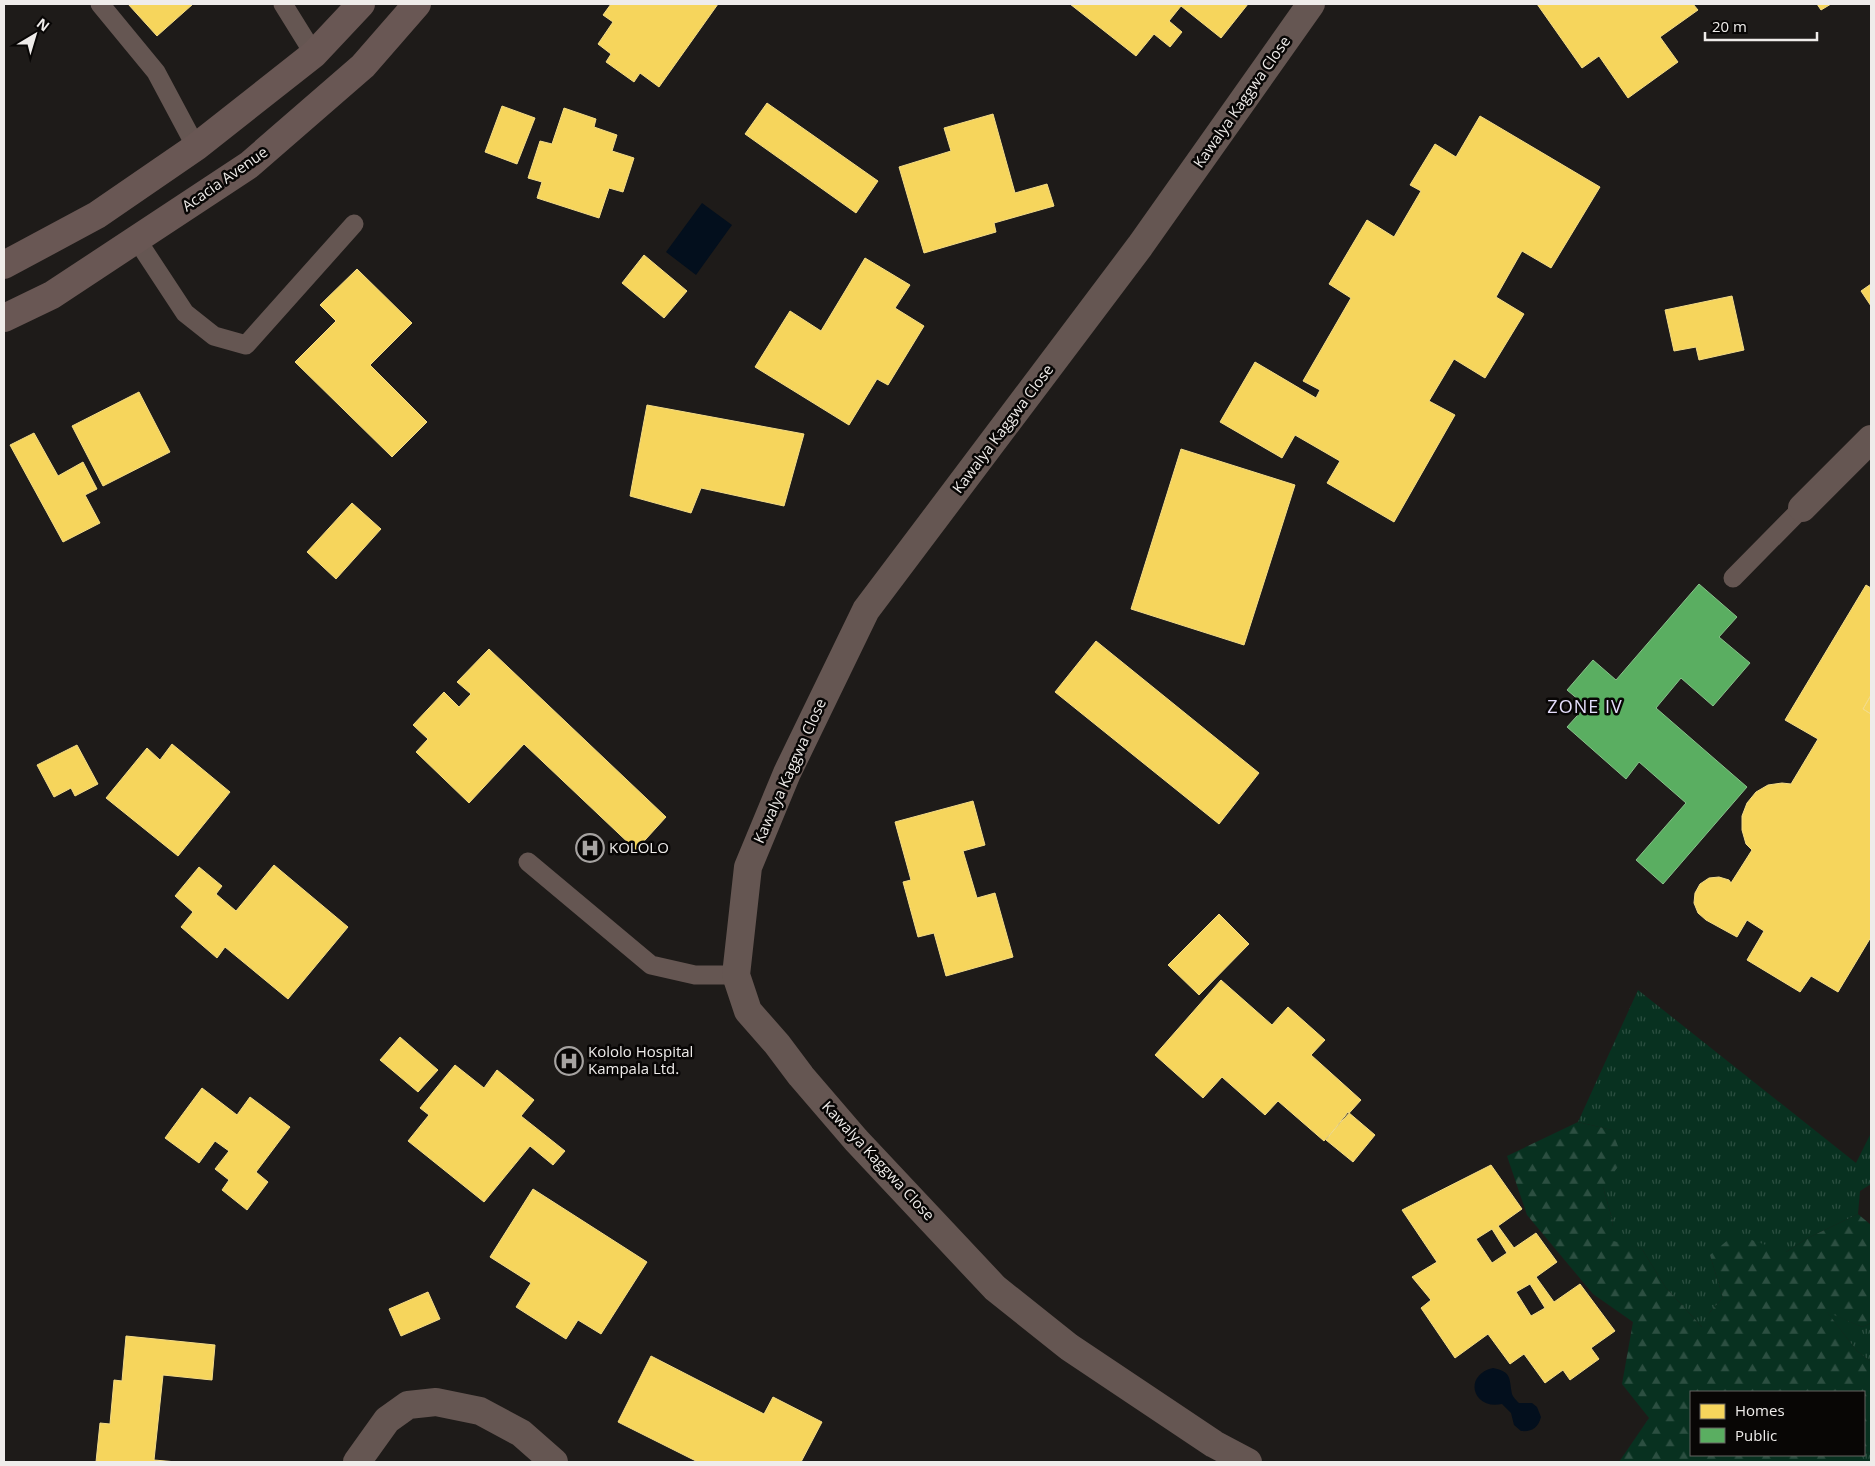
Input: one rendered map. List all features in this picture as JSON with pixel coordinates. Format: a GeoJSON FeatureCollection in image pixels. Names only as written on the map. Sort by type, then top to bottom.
{"type":"FeatureCollection","features":[{"type":"Feature","properties":{"kind":"main road"},"geometry":{"type":"LineString","coordinates":[[4,265],[97,215],[196,146],[314,54],[361,4]]}},
{"type":"Feature","properties":{"kind":"main road","name":"Acacia Avenue"},"geometry":{"type":"LineString","coordinates":[[4,318],[52,295],[250,165],[363,66],[417,4]]}},
{"type":"Feature","properties":{"kind":"street","name":"Kawalya Kaggwa Close"},"geometry":{"type":"LineString","coordinates":[[1248,1462],[1214,1444],[1069,1347],[995,1288],[856,1140],[801,1076],[777,1044],[748,1011],[736,974],[748,867],[787,772],[866,610],[1140,246],[1311,4]]}},
{"type":"Feature","properties":{"kind":"street"},"geometry":{"type":"LineString","coordinates":[[1802,508],[1871,439]]}},
{"type":"Feature","properties":{"kind":"street"},"geometry":{"type":"LineString","coordinates":[[357,1462],[387,1420],[408,1405],[436,1402],[480,1411],[521,1433],[554,1462]]}},
{"type":"Feature","properties":{"kind":"lane"},"geometry":{"type":"LineString","coordinates":[[100,4],[156,72],[196,146]]}},
{"type":"Feature","properties":{"kind":"lane"},"geometry":{"type":"LineString","coordinates":[[283,4],[314,54]]}},
{"type":"Feature","properties":{"kind":"lane"},"geometry":{"type":"LineString","coordinates":[[137,240],[185,313],[214,336],[246,345],[354,224]]}},
{"type":"Feature","properties":{"kind":"lane"},"geometry":{"type":"LineString","coordinates":[[1733,578],[1802,508]]}},
{"type":"Feature","properties":{"kind":"lane"},"geometry":{"type":"LineString","coordinates":[[528,862],[651,965],[695,975],[736,974]]}},
{"type":"Feature","properties":{"kind":"green space"},"geometry":{"type":"Polygon","coordinates":[[[1638,990],[1856,1163],[1871,1133],[1871,1184],[1860,1191],[1858,1214],[1808,1238],[1786,1252],[1710,1255],[1723,1298],[1710,1312],[1703,1328],[1666,1288],[1642,1249],[1609,1241],[1613,1222],[1603,1187],[1612,1130],[1578,1122],[1638,990]]]}},
{"type":"Feature","properties":{"kind":"green space"},"geometry":{"type":"Polygon","coordinates":[[[1578,1122],[1612,1130],[1623,1160],[1603,1187],[1613,1222],[1610,1240],[1642,1249],[1666,1288],[1702,1327],[1710,1312],[1723,1298],[1710,1255],[1735,1234],[1786,1252],[1808,1238],[1858,1214],[1871,1225],[1871,1323],[1862,1327],[1827,1312],[1857,1351],[1871,1362],[1871,1453],[1865,1452],[1865,1391],[1690,1391],[1690,1456],[1843,1456],[1843,1462],[1619,1462],[1649,1418],[1622,1384],[1633,1322],[1593,1294],[1527,1215],[1507,1156],[1578,1122]]]}},
{"type":"Feature","properties":{"kind":"green space"},"geometry":{"type":"Polygon","coordinates":[[[1826,1311],[1862,1327],[1871,1323],[1871,1362],[1857,1351],[1826,1311]]]}},
{"type":"Feature","properties":{"kind":"green space"},"geometry":{"type":"Polygon","coordinates":[[[1865,1452],[1871,1453],[1871,1462],[1843,1462],[1843,1456],[1865,1456],[1865,1452]]]}},
{"type":"Feature","properties":{"kind":"water"},"geometry":{"type":"Polygon","coordinates":[[[702,203],[732,225],[696,275],[666,252],[702,203]]]}},
{"type":"Feature","properties":{"kind":"water"},"geometry":{"type":"Polygon","coordinates":[[[1493,1368],[1507,1374],[1512,1394],[1519,1403],[1532,1403],[1537,1407],[1541,1417],[1534,1428],[1528,1431],[1521,1431],[1514,1425],[1511,1413],[1502,1404],[1484,1402],[1478,1397],[1475,1391],[1475,1384],[1478,1377],[1493,1368]]]}},
{"type":"Feature","properties":{"kind":"building: Homes"},"geometry":{"type":"Polygon","coordinates":[[[128,4],[193,4],[157,36],[128,4]]]}},
{"type":"Feature","properties":{"kind":"building: Homes"},"geometry":{"type":"Polygon","coordinates":[[[611,4],[718,4],[659,87],[640,73],[634,82],[606,62],[611,54],[598,44],[613,22],[603,15],[611,4]]]}},
{"type":"Feature","properties":{"kind":"building: Homes"},"geometry":{"type":"Polygon","coordinates":[[[1070,4],[1248,4],[1221,38],[1181,6],[1169,21],[1182,32],[1170,47],[1154,34],[1136,56],[1070,4]]]}},
{"type":"Feature","properties":{"kind":"building: Homes"},"geometry":{"type":"Polygon","coordinates":[[[1537,4],[1693,4],[1698,10],[1660,37],[1678,62],[1628,98],[1599,56],[1582,68],[1537,4]]]}},
{"type":"Feature","properties":{"kind":"building: Homes"},"geometry":{"type":"Polygon","coordinates":[[[1817,4],[1831,4],[1821,10],[1817,4]]]}},
{"type":"Feature","properties":{"kind":"building: Homes"},"geometry":{"type":"Polygon","coordinates":[[[767,103],[878,181],[856,213],[745,134],[767,103]]]}},
{"type":"Feature","properties":{"kind":"building: Homes"},"geometry":{"type":"Polygon","coordinates":[[[502,106],[535,118],[517,164],[485,152],[502,106]]]}},
{"type":"Feature","properties":{"kind":"building: Homes"},"geometry":{"type":"Polygon","coordinates":[[[564,108],[596,119],[594,127],[617,135],[612,151],[634,158],[623,192],[609,188],[599,218],[537,198],[542,182],[528,178],[540,141],[552,144],[564,108]]]}},
{"type":"Feature","properties":{"kind":"building: Homes"},"geometry":{"type":"Polygon","coordinates":[[[993,114],[1015,193],[1047,184],[1054,206],[994,223],[996,232],[924,253],[899,167],[951,151],[944,128],[993,114]]]}},
{"type":"Feature","properties":{"kind":"building: Homes"},"geometry":{"type":"Polygon","coordinates":[[[1480,116],[1600,187],[1551,268],[1522,251],[1496,297],[1524,314],[1485,378],[1454,359],[1429,401],[1455,415],[1394,522],[1327,483],[1340,461],[1295,435],[1282,458],[1220,422],[1255,362],[1316,398],[1320,390],[1303,381],[1351,298],[1329,284],[1367,220],[1394,237],[1421,191],[1410,185],[1435,144],[1456,157],[1480,116]]]}},
{"type":"Feature","properties":{"kind":"building: Homes"},"geometry":{"type":"Polygon","coordinates":[[[644,255],[687,291],[664,318],[622,283],[644,255]]]}},
{"type":"Feature","properties":{"kind":"building: Homes"},"geometry":{"type":"Polygon","coordinates":[[[865,258],[910,285],[895,308],[924,326],[888,385],[877,379],[849,425],[755,367],[790,311],[821,331],[865,258]]]}},
{"type":"Feature","properties":{"kind":"building: Homes"},"geometry":{"type":"Polygon","coordinates":[[[357,269],[412,323],[370,365],[427,422],[392,457],[295,362],[336,321],[320,305],[357,269]]]}},
{"type":"Feature","properties":{"kind":"building: Homes"},"geometry":{"type":"Polygon","coordinates":[[[1871,284],[1871,306],[1861,291],[1871,284]]]}},
{"type":"Feature","properties":{"kind":"building: Homes"},"geometry":{"type":"Polygon","coordinates":[[[1732,296],[1744,350],[1699,360],[1696,347],[1674,351],[1665,310],[1732,296]]]}},
{"type":"Feature","properties":{"kind":"building: Homes"},"geometry":{"type":"Polygon","coordinates":[[[139,392],[170,452],[103,486],[72,426],[139,392]]]}},
{"type":"Feature","properties":{"kind":"building: Homes"},"geometry":{"type":"Polygon","coordinates":[[[647,405],[804,434],[784,506],[701,488],[691,513],[630,496],[647,405]]]}},
{"type":"Feature","properties":{"kind":"building: Homes"},"geometry":{"type":"Polygon","coordinates":[[[34,433],[58,476],[83,462],[97,489],[85,495],[100,523],[63,542],[10,445],[34,433]]]}},
{"type":"Feature","properties":{"kind":"building: Homes"},"geometry":{"type":"Polygon","coordinates":[[[1181,449],[1295,485],[1244,645],[1131,609],[1181,449]]]}},
{"type":"Feature","properties":{"kind":"building: Homes"},"geometry":{"type":"Polygon","coordinates":[[[352,503],[381,529],[336,579],[307,552],[352,503]]]}},
{"type":"Feature","properties":{"kind":"building: Homes"},"geometry":{"type":"Polygon","coordinates":[[[1866,585],[1871,588],[1871,695],[1863,709],[1871,714],[1871,937],[1838,992],[1811,976],[1800,992],[1747,960],[1764,931],[1747,920],[1737,937],[1706,920],[1698,913],[1694,903],[1695,893],[1700,884],[1709,878],[1719,877],[1729,880],[1731,883],[1752,850],[1746,844],[1742,830],[1742,816],[1747,803],[1756,792],[1768,785],[1791,784],[1818,739],[1785,720],[1866,585]]]}},
{"type":"Feature","properties":{"kind":"building: Homes"},"geometry":{"type":"Polygon","coordinates":[[[1096,641],[1259,773],[1219,824],[1055,692],[1096,641]]]}},
{"type":"Feature","properties":{"kind":"building: Homes"},"geometry":{"type":"Polygon","coordinates":[[[489,649],[666,817],[636,850],[524,744],[469,803],[416,752],[428,739],[413,725],[444,692],[459,707],[471,694],[457,682],[489,649]]]}},
{"type":"Feature","properties":{"kind":"building: Homes"},"geometry":{"type":"Polygon","coordinates":[[[1871,695],[1871,714],[1863,709],[1871,695]]]}},
{"type":"Feature","properties":{"kind":"building: Homes"},"geometry":{"type":"Polygon","coordinates":[[[172,744],[230,792],[178,856],[106,798],[147,748],[160,760],[172,744]]]}},
{"type":"Feature","properties":{"kind":"building: Homes"},"geometry":{"type":"Polygon","coordinates":[[[77,745],[98,784],[75,796],[71,788],[54,797],[37,765],[77,745]]]}},
{"type":"Feature","properties":{"kind":"building: Homes"},"geometry":{"type":"Polygon","coordinates":[[[973,801],[985,845],[963,851],[977,898],[995,893],[1013,957],[946,976],[934,933],[918,937],[903,882],[911,880],[895,822],[973,801]]]}},
{"type":"Feature","properties":{"kind":"building: Homes"},"geometry":{"type":"Polygon","coordinates":[[[274,865],[348,927],[288,999],[225,947],[217,958],[181,927],[193,912],[175,896],[199,867],[222,886],[216,894],[236,911],[274,865]]]}},
{"type":"Feature","properties":{"kind":"building: Homes"},"geometry":{"type":"Polygon","coordinates":[[[1219,914],[1249,944],[1199,995],[1168,965],[1219,914]]]}},
{"type":"Feature","properties":{"kind":"building: Homes"},"geometry":{"type":"Polygon","coordinates":[[[1221,980],[1272,1025],[1288,1007],[1325,1040],[1311,1055],[1361,1100],[1324,1141],[1278,1101],[1265,1115],[1222,1077],[1203,1098],[1155,1055],[1221,980]]]}},
{"type":"Feature","properties":{"kind":"building: Homes"},"geometry":{"type":"Polygon","coordinates":[[[400,1037],[438,1070],[418,1092],[380,1060],[400,1037]]]}},
{"type":"Feature","properties":{"kind":"building: Homes"},"geometry":{"type":"Polygon","coordinates":[[[455,1065],[484,1088],[497,1070],[534,1100],[521,1116],[565,1151],[553,1165],[530,1146],[484,1202],[408,1141],[429,1115],[420,1108],[455,1065]]]}},
{"type":"Feature","properties":{"kind":"building: Homes"},"geometry":{"type":"Polygon","coordinates":[[[202,1088],[237,1115],[250,1097],[290,1127],[256,1172],[268,1182],[247,1210],[222,1190],[229,1180],[215,1169],[229,1151],[215,1141],[199,1163],[165,1138],[202,1088]]]}},
{"type":"Feature","properties":{"kind":"building: Homes"},"geometry":{"type":"Polygon","coordinates":[[[1348,1112],[1375,1135],[1353,1162],[1326,1140],[1348,1112]]]}},
{"type":"Feature","properties":{"kind":"building: Homes"},"geometry":{"type":"Polygon","coordinates":[[[1491,1165],[1522,1209],[1498,1226],[1514,1248],[1536,1233],[1557,1262],[1536,1277],[1554,1302],[1580,1284],[1615,1331],[1591,1348],[1599,1359],[1570,1380],[1563,1370],[1545,1383],[1524,1354],[1510,1364],[1488,1334],[1455,1358],[1421,1308],[1431,1300],[1412,1277],[1437,1262],[1402,1210],[1491,1165]],[[1492,1229],[1476,1239],[1492,1263],[1507,1253],[1492,1229]],[[1530,1284],[1516,1292],[1531,1316],[1545,1308],[1530,1284]]]}},
{"type":"Feature","properties":{"kind":"building: Homes"},"geometry":{"type":"Polygon","coordinates":[[[533,1189],[647,1262],[601,1334],[578,1320],[566,1339],[516,1307],[531,1283],[490,1257],[533,1189]]]}},
{"type":"Feature","properties":{"kind":"building: Homes"},"geometry":{"type":"Polygon","coordinates":[[[428,1292],[440,1319],[401,1336],[389,1309],[428,1292]]]}},
{"type":"Feature","properties":{"kind":"building: Homes"},"geometry":{"type":"Polygon","coordinates":[[[126,1336],[215,1345],[212,1380],[163,1375],[154,1460],[177,1462],[96,1462],[100,1423],[110,1424],[114,1380],[122,1381],[126,1336]]]}},
{"type":"Feature","properties":{"kind":"building: Homes"},"geometry":{"type":"Polygon","coordinates":[[[651,1356],[764,1414],[773,1397],[822,1422],[801,1462],[698,1462],[618,1422],[651,1356]]]}},
{"type":"Feature","properties":{"kind":"building: Public"},"geometry":{"type":"Polygon","coordinates":[[[1699,584],[1737,617],[1719,637],[1750,663],[1713,706],[1681,678],[1656,708],[1747,787],[1663,884],[1636,860],[1686,803],[1639,762],[1626,779],[1567,727],[1586,706],[1567,690],[1593,660],[1616,680],[1699,584]]]}},
{"type":"Feature","properties":{"kind":"place","name":"KOLOLO"},"geometry":{"type":"Point","coordinates":[590,848]}},
{"type":"Feature","properties":{"kind":"place","name":"Kololo Hospital Kampala Ltd."},"geometry":{"type":"Point","coordinates":[569,1061]}},
{"type":"Feature","properties":{"kind":"district","name":"ZONE IV"},"geometry":{"type":"Point","coordinates":[1585,707]}}]}
